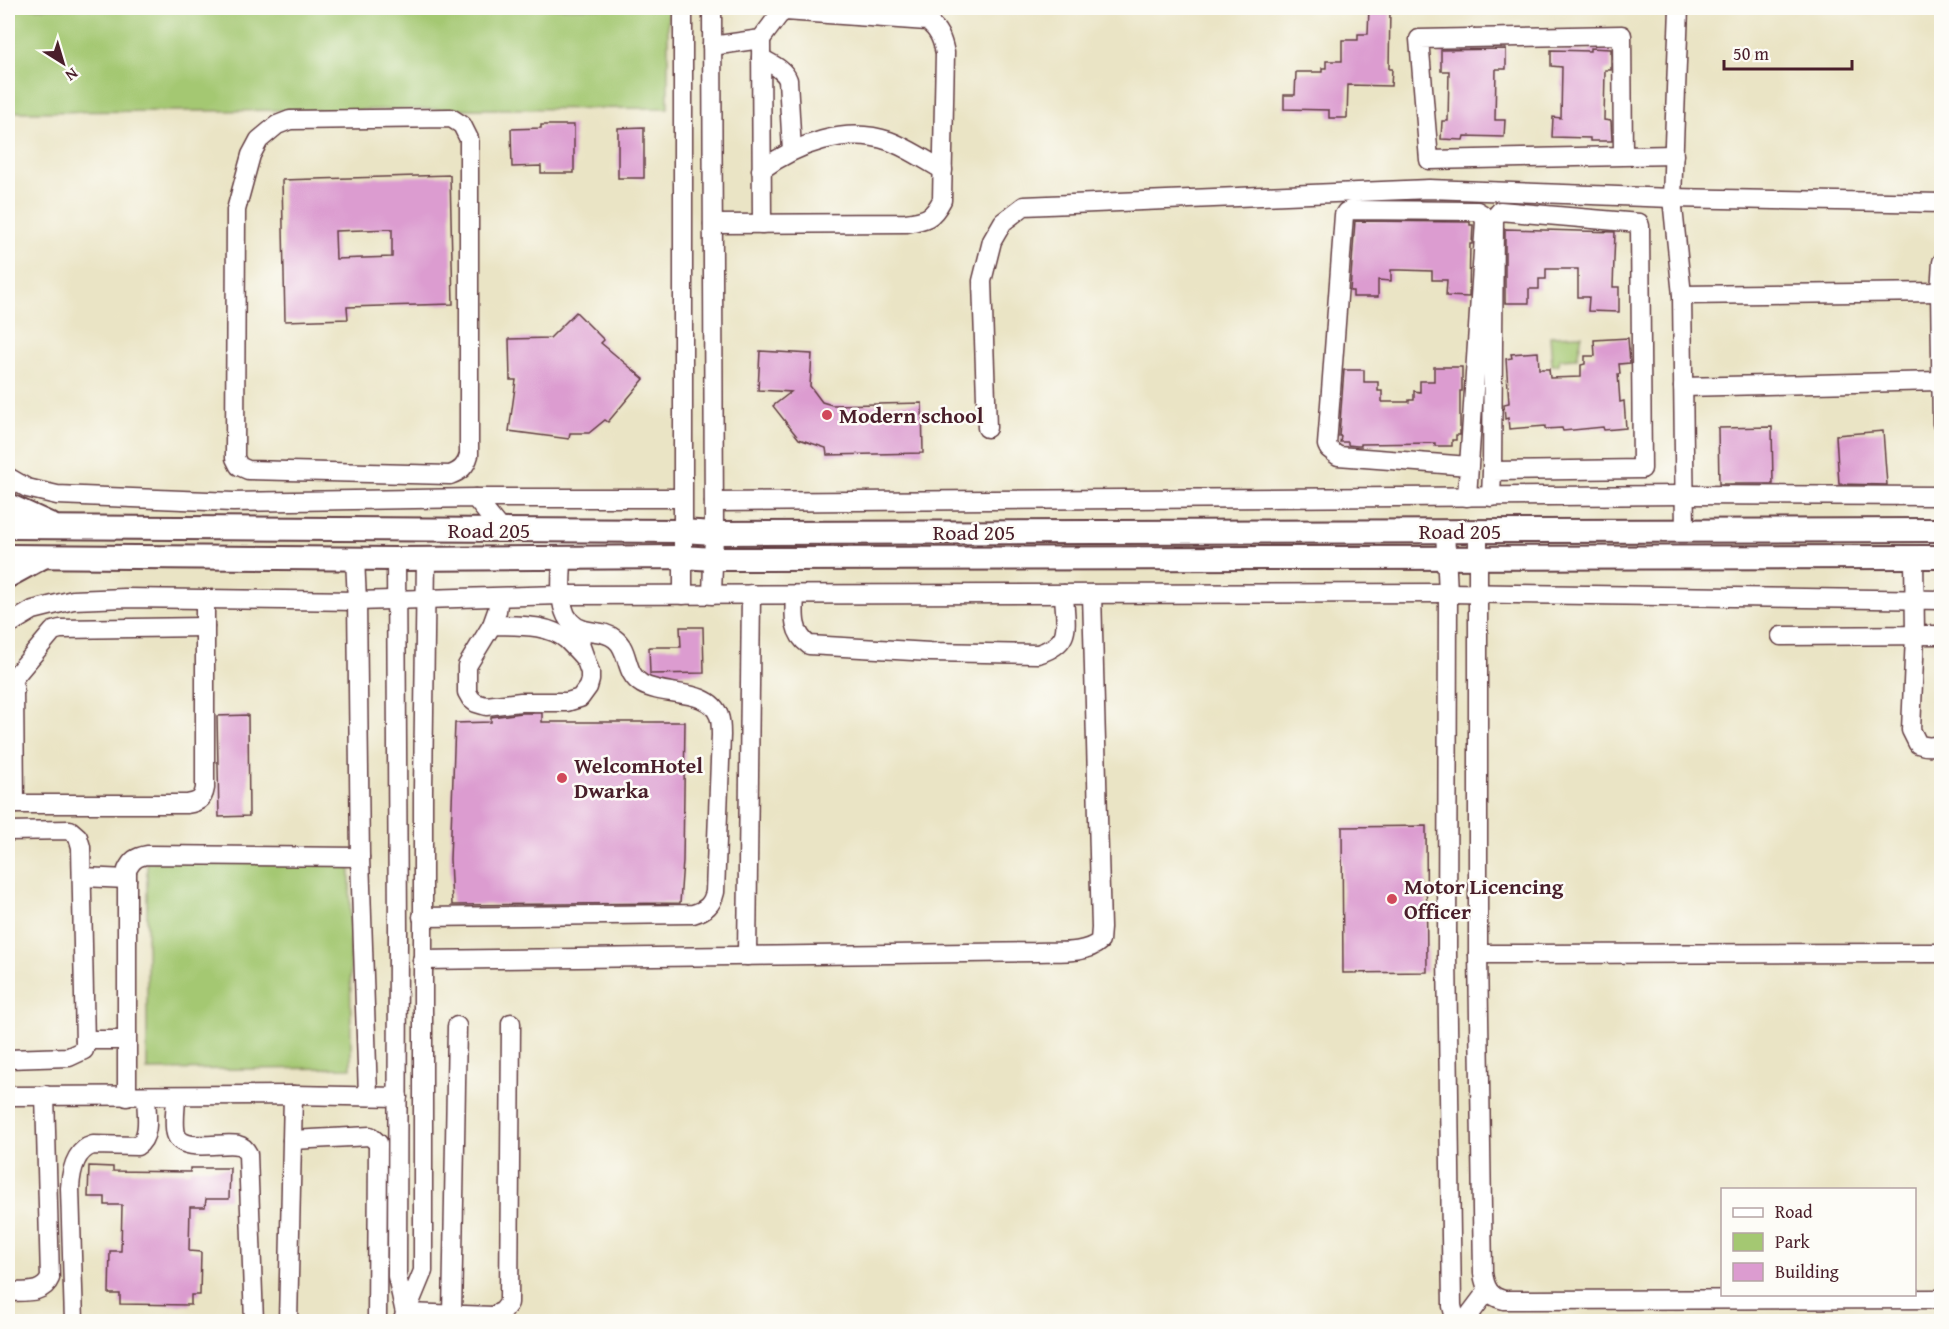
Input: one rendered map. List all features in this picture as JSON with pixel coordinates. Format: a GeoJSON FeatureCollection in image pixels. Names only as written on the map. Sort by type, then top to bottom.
{"type":"FeatureCollection","features":[{"type":"Feature","properties":{"kind":"main road"},"geometry":{"type":"LineString","coordinates":[[8,505],[61,528]]}},
{"type":"Feature","properties":{"kind":"main road","name":"Road 205"},"geometry":{"type":"LineString","coordinates":[[8,527],[714,533],[1941,531]]}},
{"type":"Feature","properties":{"kind":"main road","name":"Road 205"},"geometry":{"type":"LineString","coordinates":[[8,556],[396,559],[1941,557]]}},
{"type":"Feature","properties":{"kind":"main road"},"geometry":{"type":"LineString","coordinates":[[8,576],[43,557]]}},
{"type":"Feature","properties":{"kind":"street"},"geometry":{"type":"LineString","coordinates":[[683,8],[683,595]]}},
{"type":"Feature","properties":{"kind":"street"},"geometry":{"type":"LineString","coordinates":[[712,8],[714,502],[712,595]]}},
{"type":"Feature","properties":{"kind":"street"},"geometry":{"type":"LineString","coordinates":[[1679,8],[1672,198],[1682,295],[1685,531]]}},
{"type":"Feature","properties":{"kind":"street"},"geometry":{"type":"LineString","coordinates":[[713,224],[762,224],[906,223],[931,217],[942,200],[943,170],[945,53],[942,39],[936,28],[927,21],[785,10],[779,15],[761,39],[762,224]]}},
{"type":"Feature","properties":{"kind":"street"},"geometry":{"type":"LineString","coordinates":[[1623,156],[1622,35],[1419,39],[1429,160],[1674,155]]}},
{"type":"Feature","properties":{"kind":"street"},"geometry":{"type":"LineString","coordinates":[[712,46],[761,39]]}},
{"type":"Feature","properties":{"kind":"street"},"geometry":{"type":"LineString","coordinates":[[761,58],[786,74],[792,151]]}},
{"type":"Feature","properties":{"kind":"street"},"geometry":{"type":"LineString","coordinates":[[450,118],[458,121],[466,131],[469,139],[469,455],[464,467],[459,472],[450,475],[248,470],[236,463],[236,210],[251,155],[259,140],[277,125],[290,120],[450,118]]}},
{"type":"Feature","properties":{"kind":"street"},"geometry":{"type":"LineString","coordinates":[[762,170],[792,151],[813,143],[857,136],[874,137],[890,142],[943,170]]}},
{"type":"Feature","properties":{"kind":"street"},"geometry":{"type":"LineString","coordinates":[[987,428],[982,281],[992,241],[1004,222],[1024,206],[1429,189],[1672,198],[1941,203]]}},
{"type":"Feature","properties":{"kind":"street"},"geometry":{"type":"LineString","coordinates":[[1467,497],[1485,220],[1477,211],[1350,210],[1344,215],[1327,446],[1338,456],[1469,466]]}},
{"type":"Feature","properties":{"kind":"street"},"geometry":{"type":"LineString","coordinates":[[1491,497],[1494,218],[1496,213],[1500,211],[1639,223],[1642,469],[1492,471]]}},
{"type":"Feature","properties":{"kind":"street"},"geometry":{"type":"LineString","coordinates":[[1941,261],[1941,424]]}},
{"type":"Feature","properties":{"kind":"street"},"geometry":{"type":"LineString","coordinates":[[1682,295],[1940,292]]}},
{"type":"Feature","properties":{"kind":"street"},"geometry":{"type":"LineString","coordinates":[[1683,387],[1940,381]]}},
{"type":"Feature","properties":{"kind":"street"},"geometry":{"type":"LineString","coordinates":[[8,477],[27,488],[57,495],[232,502],[475,498],[682,498]]}},
{"type":"Feature","properties":{"kind":"street"},"geometry":{"type":"LineString","coordinates":[[714,502],[1684,495],[1941,496]]}},
{"type":"Feature","properties":{"kind":"street"},"geometry":{"type":"LineString","coordinates":[[475,498],[501,530]]}},
{"type":"Feature","properties":{"kind":"street"},"geometry":{"type":"LineString","coordinates":[[1445,531],[1448,593],[1447,954],[1452,1306],[1456,1322]]}},
{"type":"Feature","properties":{"kind":"street"},"geometry":{"type":"LineString","coordinates":[[1478,531],[1478,954],[1483,1273],[1488,1290],[1495,1298],[1504,1300],[1941,1299]]}},
{"type":"Feature","properties":{"kind":"street"},"geometry":{"type":"LineString","coordinates":[[355,558],[360,857],[369,1096]]}},
{"type":"Feature","properties":{"kind":"street"},"geometry":{"type":"LineString","coordinates":[[404,1317],[423,1271],[422,960],[426,558]]}},
{"type":"Feature","properties":{"kind":"street"},"geometry":{"type":"LineString","coordinates":[[423,917],[693,914],[703,911],[712,902],[715,892],[721,735],[719,717],[713,706],[700,697],[668,692],[642,684],[627,666],[624,650],[616,640],[607,633],[583,630],[572,625],[566,615],[561,595],[562,558]]}},
{"type":"Feature","properties":{"kind":"street"},"geometry":{"type":"LineString","coordinates":[[1914,558],[1915,635],[1911,729],[1918,744],[1926,747],[1941,743]]}},
{"type":"Feature","properties":{"kind":"street"},"geometry":{"type":"LineString","coordinates":[[396,559],[397,1276],[404,1317]]}},
{"type":"Feature","properties":{"kind":"street"},"geometry":{"type":"LineString","coordinates":[[8,625],[33,610],[73,600],[125,598],[357,601],[561,595],[1448,593],[1941,600]]}},
{"type":"Feature","properties":{"kind":"street"},"geometry":{"type":"LineString","coordinates":[[747,956],[751,594]]}},
{"type":"Feature","properties":{"kind":"street"},"geometry":{"type":"LineString","coordinates":[[795,595],[796,630],[802,640],[809,645],[930,652],[1038,654],[1058,645],[1064,638],[1064,594]]}},
{"type":"Feature","properties":{"kind":"street"},"geometry":{"type":"LineString","coordinates":[[422,960],[1036,952],[1087,949],[1100,940],[1092,594]]}},
{"type":"Feature","properties":{"kind":"street"},"geometry":{"type":"LineString","coordinates":[[499,598],[492,625],[467,666],[467,692],[476,703],[486,706],[521,702],[573,701],[580,698],[588,687],[590,672],[580,644],[583,630]]}},
{"type":"Feature","properties":{"kind":"street"},"geometry":{"type":"LineString","coordinates":[[205,599],[205,627],[205,788],[201,799],[198,802],[187,804],[11,804],[15,687],[9,681],[53,631],[60,629],[205,627]]}},
{"type":"Feature","properties":{"kind":"street"},"geometry":{"type":"LineString","coordinates":[[492,625],[542,628],[556,633],[567,640],[585,659]]}},
{"type":"Feature","properties":{"kind":"street"},"geometry":{"type":"LineString","coordinates":[[1781,636],[1941,635]]}},
{"type":"Feature","properties":{"kind":"street"},"geometry":{"type":"LineString","coordinates":[[8,831],[63,830],[74,832],[81,847],[85,1040],[84,1050],[69,1057],[8,1059]]}},
{"type":"Feature","properties":{"kind":"street"},"geometry":{"type":"LineString","coordinates":[[127,1097],[127,870],[131,861],[147,855],[360,857]]}},
{"type":"Feature","properties":{"kind":"street"},"geometry":{"type":"LineString","coordinates":[[83,877],[128,879]]}},
{"type":"Feature","properties":{"kind":"street"},"geometry":{"type":"LineString","coordinates":[[1478,954],[1941,953]]}},
{"type":"Feature","properties":{"kind":"street"},"geometry":{"type":"LineString","coordinates":[[404,1317],[493,1316],[503,1311],[509,1303],[511,1023]]}},
{"type":"Feature","properties":{"kind":"street"},"geometry":{"type":"LineString","coordinates":[[452,1316],[457,1026]]}},
{"type":"Feature","properties":{"kind":"street"},"geometry":{"type":"LineString","coordinates":[[85,1040],[126,1040]]}},
{"type":"Feature","properties":{"kind":"street"},"geometry":{"type":"LineString","coordinates":[[8,1292],[37,1291],[44,1287],[50,1278],[45,1095]]}},
{"type":"Feature","properties":{"kind":"street"},"geometry":{"type":"LineString","coordinates":[[288,1322],[293,1095]]}},
{"type":"Feature","properties":{"kind":"street"},"geometry":{"type":"LineString","coordinates":[[8,1096],[398,1097]]}},
{"type":"Feature","properties":{"kind":"street"},"geometry":{"type":"LineString","coordinates":[[74,1322],[69,1188],[73,1166],[80,1154],[93,1145],[137,1146],[142,1143],[147,1134],[146,1096]]}},
{"type":"Feature","properties":{"kind":"street"},"geometry":{"type":"LineString","coordinates":[[176,1096],[176,1132],[179,1139],[191,1145],[238,1145],[248,1154],[254,1322]]}},
{"type":"Feature","properties":{"kind":"street"},"geometry":{"type":"LineString","coordinates":[[292,1140],[370,1136],[378,1143],[377,1322]]}},
{"type":"Feature","properties":{"kind":"street"},"geometry":{"type":"LineString","coordinates":[[1464,1322],[1488,1290]]}},
{"type":"Feature","properties":{"kind":"green space"},"geometry":{"type":"Polygon","coordinates":[[[8,8],[668,8],[668,108],[8,112],[8,8]]]}},
{"type":"Feature","properties":{"kind":"green space"},"geometry":{"type":"Polygon","coordinates":[[[1582,335],[1577,358],[1560,359],[1557,365],[1552,365],[1550,336],[1582,335]]]}},
{"type":"Feature","properties":{"kind":"green space"},"geometry":{"type":"Polygon","coordinates":[[[350,859],[351,1068],[147,1070],[147,861],[350,859]]]}},
{"type":"Feature","properties":{"kind":"building"},"geometry":{"type":"Polygon","coordinates":[[[1369,8],[1390,8],[1391,86],[1348,85],[1347,118],[1329,118],[1329,110],[1284,109],[1284,95],[1295,95],[1296,72],[1322,72],[1322,68],[1326,68],[1326,61],[1342,61],[1342,40],[1358,40],[1358,34],[1368,34],[1369,8]]]}},
{"type":"Feature","properties":{"kind":"building"},"geometry":{"type":"Polygon","coordinates":[[[1590,48],[1611,49],[1611,70],[1605,70],[1604,120],[1611,121],[1612,141],[1552,137],[1553,117],[1561,118],[1562,67],[1551,66],[1551,50],[1590,51],[1590,48]]]}},
{"type":"Feature","properties":{"kind":"building"},"geometry":{"type":"Polygon","coordinates":[[[1506,49],[1506,69],[1496,69],[1495,120],[1505,120],[1504,137],[1464,136],[1463,140],[1441,139],[1442,121],[1448,121],[1449,71],[1441,71],[1441,50],[1506,49]]]}},
{"type":"Feature","properties":{"kind":"building"},"geometry":{"type":"Polygon","coordinates":[[[541,125],[574,125],[574,173],[541,173],[541,166],[512,167],[511,129],[541,128],[541,125]]]}},
{"type":"Feature","properties":{"kind":"building"},"geometry":{"type":"Polygon","coordinates":[[[644,127],[644,178],[618,178],[618,128],[644,127]]]}},
{"type":"Feature","properties":{"kind":"building"},"geometry":{"type":"Polygon","coordinates":[[[450,175],[453,304],[347,307],[348,319],[285,321],[282,180],[450,175]],[[392,229],[335,231],[336,259],[392,257],[392,229]]]}},
{"type":"Feature","properties":{"kind":"building"},"geometry":{"type":"Polygon","coordinates":[[[1355,221],[1470,222],[1470,225],[1473,225],[1472,244],[1470,244],[1469,297],[1446,296],[1447,280],[1432,280],[1432,271],[1391,270],[1391,281],[1378,280],[1378,297],[1353,297],[1353,291],[1350,291],[1355,221]]]}},
{"type":"Feature","properties":{"kind":"building"},"geometry":{"type":"Polygon","coordinates":[[[1505,229],[1615,232],[1613,287],[1619,287],[1619,312],[1588,311],[1589,297],[1578,297],[1578,269],[1546,269],[1546,279],[1539,279],[1539,289],[1529,289],[1529,303],[1505,303],[1505,229]]]}},
{"type":"Feature","properties":{"kind":"building"},"geometry":{"type":"Polygon","coordinates":[[[576,312],[604,340],[601,343],[644,379],[608,422],[605,420],[589,433],[570,433],[569,439],[509,431],[516,380],[510,380],[509,339],[550,338],[576,312]]]}},
{"type":"Feature","properties":{"kind":"building"},"geometry":{"type":"Polygon","coordinates":[[[1628,338],[1630,363],[1619,364],[1620,374],[1618,374],[1620,402],[1624,401],[1626,428],[1604,430],[1603,427],[1563,431],[1562,428],[1545,429],[1545,426],[1509,429],[1508,418],[1505,419],[1504,404],[1509,403],[1506,359],[1512,358],[1511,354],[1538,352],[1539,369],[1549,369],[1550,378],[1581,377],[1581,365],[1585,364],[1585,356],[1595,356],[1594,340],[1628,338]]]}},
{"type":"Feature","properties":{"kind":"building"},"geometry":{"type":"Polygon","coordinates":[[[760,351],[812,354],[810,386],[822,402],[832,405],[922,403],[923,453],[827,455],[826,448],[799,439],[773,406],[791,392],[758,390],[760,351]]]}},
{"type":"Feature","properties":{"kind":"building"},"geometry":{"type":"Polygon","coordinates":[[[1434,367],[1462,367],[1460,435],[1456,435],[1456,440],[1452,440],[1452,446],[1435,446],[1435,443],[1361,444],[1357,446],[1348,445],[1348,442],[1340,442],[1344,370],[1364,370],[1364,382],[1378,382],[1378,391],[1382,391],[1382,402],[1409,402],[1409,400],[1414,400],[1414,391],[1420,392],[1420,381],[1434,381],[1434,367]]]}},
{"type":"Feature","properties":{"kind":"building"},"geometry":{"type":"Polygon","coordinates":[[[1772,427],[1773,484],[1719,484],[1718,428],[1772,427]]]}},
{"type":"Feature","properties":{"kind":"building"},"geometry":{"type":"Polygon","coordinates":[[[1883,431],[1887,485],[1839,484],[1836,435],[1883,431]]]}},
{"type":"Feature","properties":{"kind":"building"},"geometry":{"type":"Polygon","coordinates":[[[680,627],[703,627],[704,673],[650,674],[649,647],[681,647],[680,627]]]}},
{"type":"Feature","properties":{"kind":"building"},"geometry":{"type":"Polygon","coordinates":[[[542,713],[542,722],[685,722],[683,861],[680,903],[452,905],[450,859],[455,723],[491,722],[491,717],[542,713]]]}},
{"type":"Feature","properties":{"kind":"building"},"geometry":{"type":"Polygon","coordinates":[[[248,715],[249,816],[219,817],[217,716],[248,715]]]}},
{"type":"Feature","properties":{"kind":"building"},"geometry":{"type":"Polygon","coordinates":[[[1426,826],[1427,972],[1343,973],[1342,827],[1426,826]]]}},
{"type":"Feature","properties":{"kind":"building"},"geometry":{"type":"Polygon","coordinates":[[[89,1166],[113,1167],[113,1171],[190,1172],[190,1168],[230,1168],[229,1199],[206,1199],[205,1207],[190,1207],[189,1251],[201,1252],[200,1295],[191,1295],[191,1305],[120,1304],[120,1294],[109,1294],[110,1251],[121,1251],[122,1205],[105,1205],[105,1197],[88,1197],[89,1166]]]}},
{"type":"Feature","properties":{"kind":"place","name":"Modern school"},"geometry":{"type":"Point","coordinates":[827,415]}},
{"type":"Feature","properties":{"kind":"place","name":"WelcomHotel Dwarka"},"geometry":{"type":"Point","coordinates":[562,778]}},
{"type":"Feature","properties":{"kind":"place","name":"Motor Licencing Officer"},"geometry":{"type":"Point","coordinates":[1392,899]}}]}
